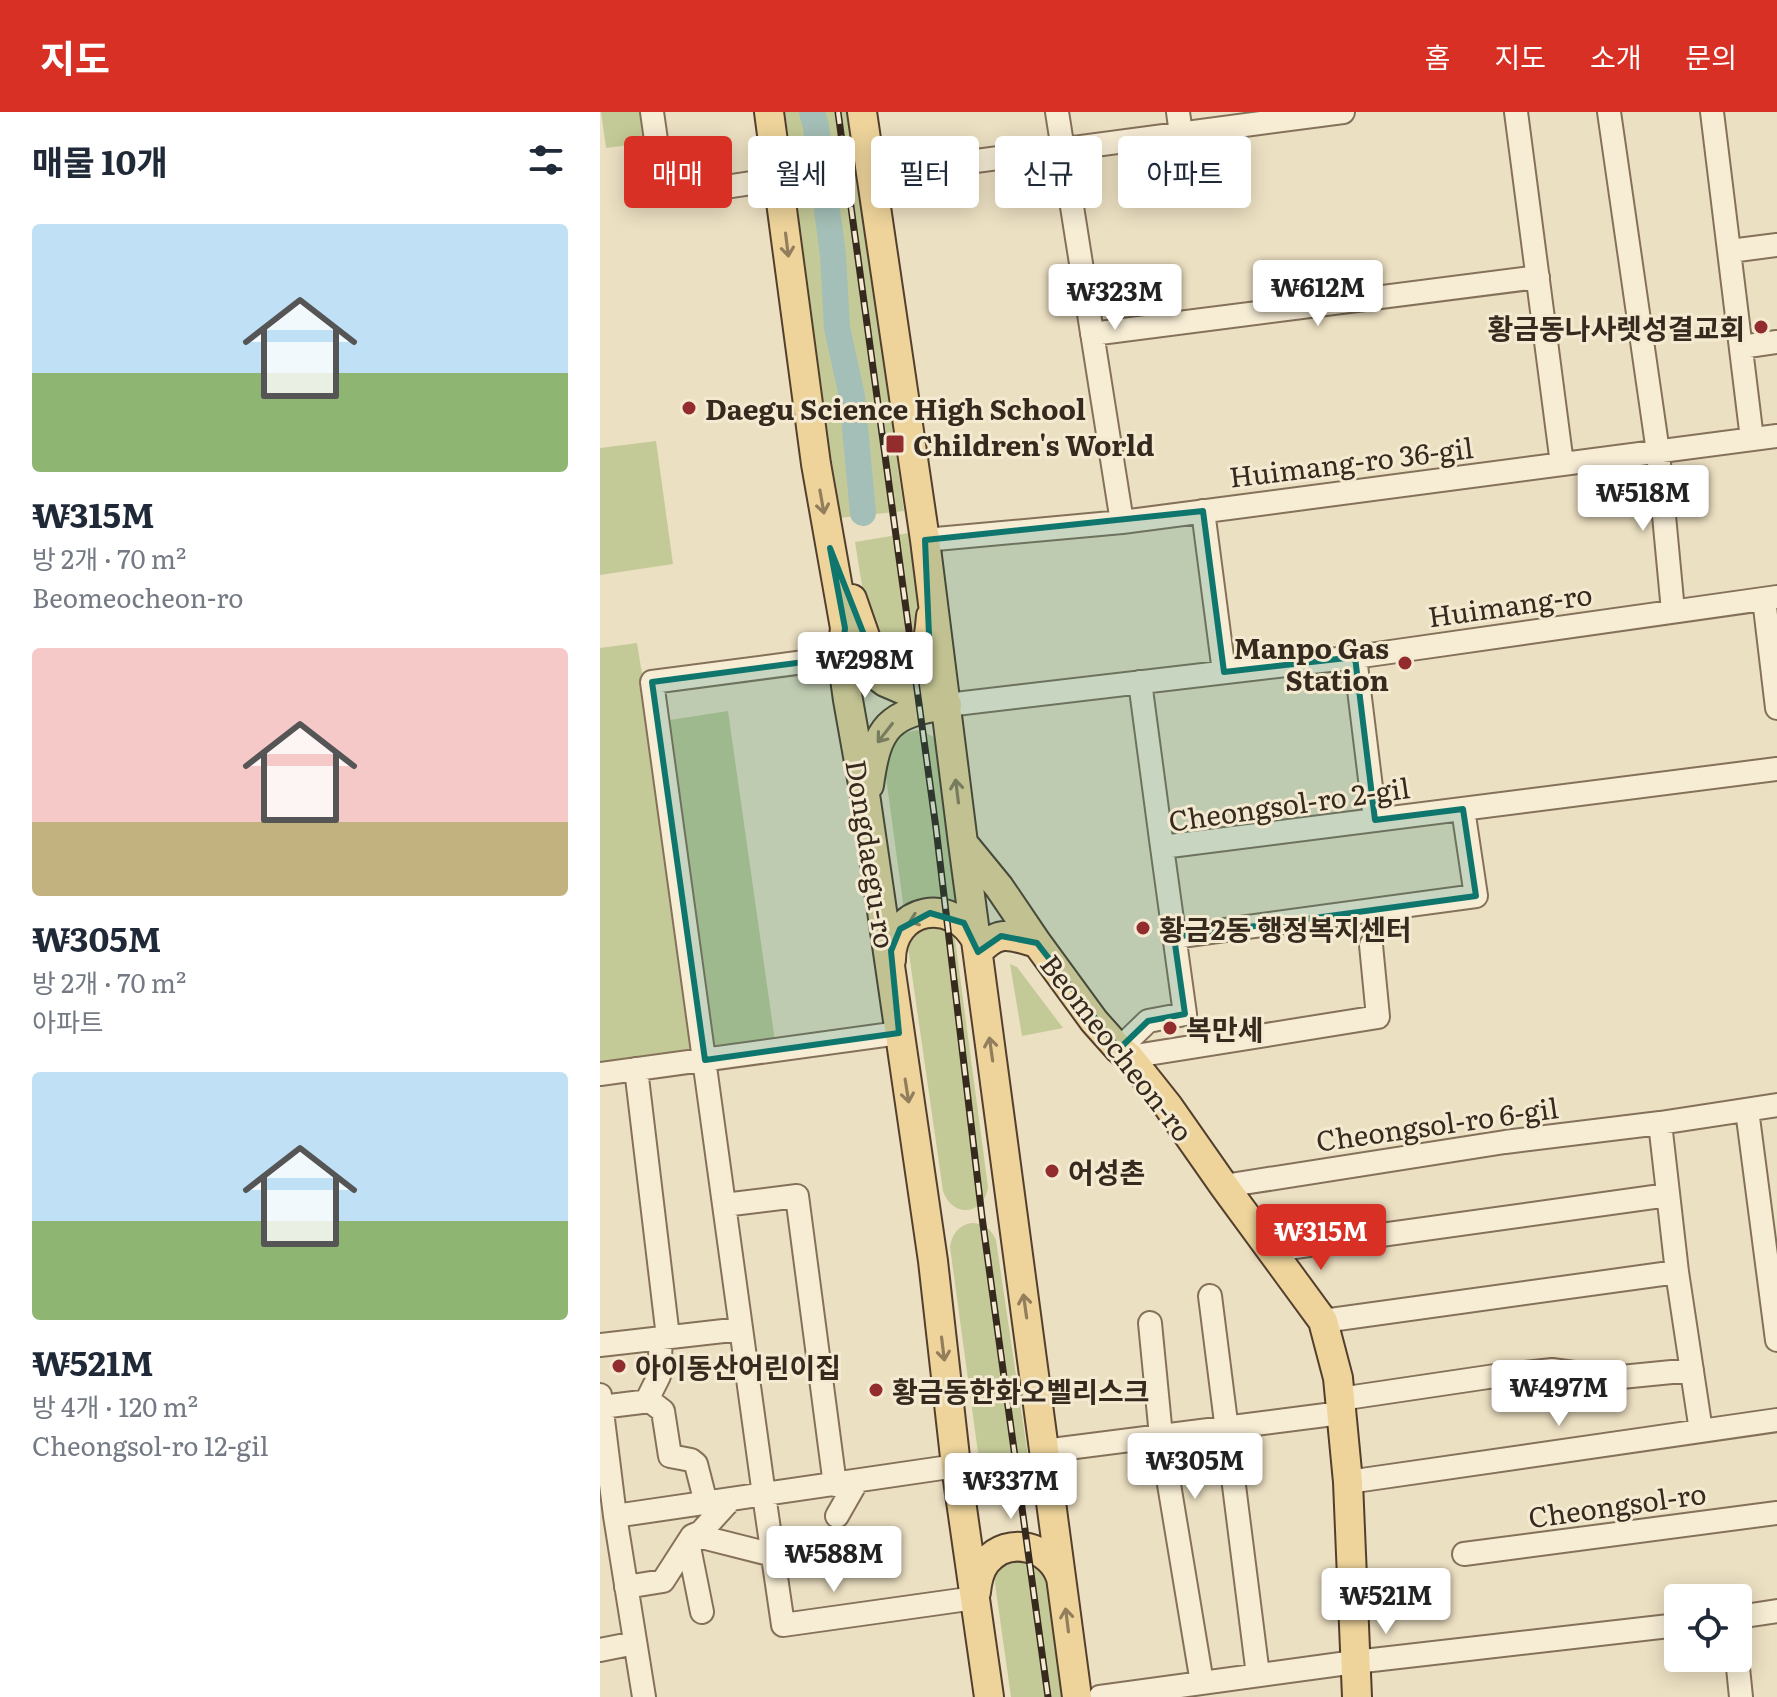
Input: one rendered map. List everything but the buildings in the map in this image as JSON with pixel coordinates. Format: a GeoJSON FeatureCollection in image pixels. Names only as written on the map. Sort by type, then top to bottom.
{"type":"FeatureCollection","features":[{"type":"Feature","properties":{"kind":"main road","name":"Dongdaegu-ro"},"geometry":{"type":"LineString","coordinates":[[769,112],[772,136]]}},
{"type":"Feature","properties":{"kind":"main road"},"geometry":{"type":"LineString","coordinates":[[862,112],[871,175]]}},
{"type":"Feature","properties":{"kind":"main road","name":"Dongdaegu-ro"},"geometry":{"type":"LineString","coordinates":[[782,208],[856,754],[866,801],[933,1261],[956,1466],[989,1697]]}},
{"type":"Feature","properties":{"kind":"main road"},"geometry":{"type":"LineString","coordinates":[[876,208],[925,540],[1077,1697]]}},
{"type":"Feature","properties":{"kind":"main road"},"geometry":{"type":"LineString","coordinates":[[830,548],[847,578],[865,640],[873,652],[883,658],[896,661],[908,659],[919,652],[929,635],[932,593]]}},
{"type":"Feature","properties":{"kind":"main road"},"geometry":{"type":"LineString","coordinates":[[843,644],[852,648],[861,661],[885,682],[947,705]]}},
{"type":"Feature","properties":{"kind":"main road"},"geometry":{"type":"LineString","coordinates":[[866,801],[876,745],[884,732],[899,716],[947,705]]}},
{"type":"Feature","properties":{"kind":"main road","name":"Beomeocheon-ro"},"geometry":{"type":"LineString","coordinates":[[963,843],[999,887],[1094,1021],[1168,1106],[1323,1321],[1338,1378],[1348,1482],[1357,1697]]}},
{"type":"Feature","properties":{"kind":"main road"},"geometry":{"type":"LineString","coordinates":[[891,974],[894,939],[908,921],[919,915],[942,913],[954,917],[971,932],[977,947]]}},
{"type":"Feature","properties":{"kind":"main road"},"geometry":{"type":"LineString","coordinates":[[977,947],[1001,936],[1037,943]]}},
{"type":"Feature","properties":{"kind":"main road"},"geometry":{"type":"LineString","coordinates":[[975,1597],[980,1572],[986,1562],[1014,1546],[1026,1546],[1046,1555],[1054,1562],[1062,1583]]}},
{"type":"Feature","properties":{"kind":"street"},"geometry":{"type":"LineString","coordinates":[[652,112],[662,182],[679,194],[748,184]]}},
{"type":"Feature","properties":{"kind":"street"},"geometry":{"type":"LineString","coordinates":[[1057,112],[1060,136]]}},
{"type":"Feature","properties":{"kind":"street"},"geometry":{"type":"LineString","coordinates":[[1102,141],[1179,123],[1343,112]]}},
{"type":"Feature","properties":{"kind":"street"},"geometry":{"type":"LineString","coordinates":[[1516,112],[1562,464]]}},
{"type":"Feature","properties":{"kind":"street"},"geometry":{"type":"LineString","coordinates":[[1609,112],[1658,452],[1673,611]]}},
{"type":"Feature","properties":{"kind":"street"},"geometry":{"type":"LineString","coordinates":[[1712,112],[1752,439]]}},
{"type":"Feature","properties":{"kind":"street"},"geometry":{"type":"LineString","coordinates":[[925,540],[1122,522],[1071,208]]}},
{"type":"Feature","properties":{"kind":"street"},"geometry":{"type":"LineString","coordinates":[[1730,251],[1777,245]]}},
{"type":"Feature","properties":{"kind":"street"},"geometry":{"type":"LineString","coordinates":[[1092,334],[1538,277]]}},
{"type":"Feature","properties":{"kind":"street"},"geometry":{"type":"LineString","coordinates":[[1741,347],[1777,342]]}},
{"type":"Feature","properties":{"kind":"street","name":"Huimang-ro 36-gil"},"geometry":{"type":"LineString","coordinates":[[1122,522],[1777,436]]}},
{"type":"Feature","properties":{"kind":"street"},"geometry":{"type":"LineString","coordinates":[[1203,511],[1224,672]]}},
{"type":"Feature","properties":{"kind":"street"},"geometry":{"type":"LineString","coordinates":[[1771,598],[1777,708]]}},
{"type":"Feature","properties":{"kind":"street","name":"Huimang-ro"},"geometry":{"type":"LineString","coordinates":[[947,705],[1355,657],[1771,598]]}},
{"type":"Feature","properties":{"kind":"street"},"geometry":{"type":"LineString","coordinates":[[843,644],[652,682],[741,1329],[783,1625],[975,1597]]}},
{"type":"Feature","properties":{"kind":"street"},"geometry":{"type":"LineString","coordinates":[[1355,657],[1375,820]]}},
{"type":"Feature","properties":{"kind":"street"},"geometry":{"type":"LineString","coordinates":[[1140,682],[1162,847]]}},
{"type":"Feature","properties":{"kind":"street","name":"Cheongsol-ro 2-gil"},"geometry":{"type":"LineString","coordinates":[[1124,1053],[1148,1021],[1185,1014],[1162,847],[1777,769]]}},
{"type":"Feature","properties":{"kind":"street"},"geometry":{"type":"LineString","coordinates":[[1174,937],[1476,896],[1463,809]]}},
{"type":"Feature","properties":{"kind":"street"},"geometry":{"type":"LineString","coordinates":[[1124,1053],[1378,1017],[1371,945]]}},
{"type":"Feature","properties":{"kind":"street"},"geometry":{"type":"LineString","coordinates":[[600,1074],[899,1033]]}},
{"type":"Feature","properties":{"kind":"street"},"geometry":{"type":"LineString","coordinates":[[636,1069],[664,1338],[659,1376],[646,1402]]}},
{"type":"Feature","properties":{"kind":"street","name":"Cheongsol-ro 6-gil"},"geometry":{"type":"LineString","coordinates":[[1224,1186],[1505,1142],[1777,1105]]}},
{"type":"Feature","properties":{"kind":"street"},"geometry":{"type":"LineString","coordinates":[[1747,1110],[1777,1340]]}},
{"type":"Feature","properties":{"kind":"street"},"geometry":{"type":"LineString","coordinates":[[1660,1123],[1677,1272],[1701,1431]]}},
{"type":"Feature","properties":{"kind":"street"},"geometry":{"type":"LineString","coordinates":[[1273,1250],[1668,1195]]}},
{"type":"Feature","properties":{"kind":"street"},"geometry":{"type":"LineString","coordinates":[[724,1205],[797,1196],[846,1483],[837,1516]]}},
{"type":"Feature","properties":{"kind":"street"},"geometry":{"type":"LineString","coordinates":[[1323,1321],[1677,1272]]}},
{"type":"Feature","properties":{"kind":"street"},"geometry":{"type":"LineString","coordinates":[[1210,1296],[1258,1675]]}},
{"type":"Feature","properties":{"kind":"street"},"geometry":{"type":"LineString","coordinates":[[1150,1323],[1161,1436],[1202,1683]]}},
{"type":"Feature","properties":{"kind":"street"},"geometry":{"type":"LineString","coordinates":[[600,1345],[741,1329]]}},
{"type":"Feature","properties":{"kind":"street"},"geometry":{"type":"LineString","coordinates":[[1044,1451],[1226,1426],[1495,1376],[1552,1370],[1611,1378],[1692,1370]]}},
{"type":"Feature","properties":{"kind":"street"},"geometry":{"type":"LineString","coordinates":[[644,1697],[615,1516],[601,1401],[650,1401],[663,1411],[670,1456],[696,1464],[706,1503]]}},
{"type":"Feature","properties":{"kind":"street"},"geometry":{"type":"LineString","coordinates":[[1348,1482],[1777,1420]]}},
{"type":"Feature","properties":{"kind":"street"},"geometry":{"type":"LineString","coordinates":[[615,1516],[956,1466]]}},
{"type":"Feature","properties":{"kind":"street"},"geometry":{"type":"LineString","coordinates":[[626,1587],[663,1581],[691,1539],[730,1500]]}},
{"type":"Feature","properties":{"kind":"street","name":"Cheongsol-ro"},"geometry":{"type":"LineString","coordinates":[[1464,1554],[1777,1513]]}},
{"type":"Feature","properties":{"kind":"street"},"geometry":{"type":"LineString","coordinates":[[691,1539],[773,1555]]}},
{"type":"Feature","properties":{"kind":"street"},"geometry":{"type":"LineString","coordinates":[[691,1539],[702,1612]]}},
{"type":"Feature","properties":{"kind":"street"},"geometry":{"type":"LineString","coordinates":[[1752,1615],[1777,1611]]}},
{"type":"Feature","properties":{"kind":"street"},"geometry":{"type":"LineString","coordinates":[[1100,1697],[1355,1662],[1664,1627]]}},
{"type":"Feature","properties":{"kind":"street"},"geometry":{"type":"LineString","coordinates":[[600,1650],[635,1643]]}},
{"type":"Feature","properties":{"kind":"street"},"geometry":{"type":"LineString","coordinates":[[1738,1672],[1741,1697]]}},
{"type":"Feature","properties":{"kind":"highlighted area"},"geometry":{"type":"Polygon","coordinates":[[[1203,511],[1224,672],[1355,657],[1375,820],[1463,809],[1476,896],[1174,937],[1185,1014],[1148,1021],[1119,1049],[1037,943],[1001,936],[978,952],[964,923],[930,913],[900,929],[891,951],[899,1033],[705,1060],[652,682],[842,657],[845,628],[830,548],[868,645],[883,658],[903,660],[919,652],[929,635],[925,540],[1203,511]]]}},
{"type":"Feature","properties":{"kind":"green space"},"geometry":{"type":"Polygon","coordinates":[[[601,112],[641,112],[644,136],[624,136],[624,146],[606,148],[601,112]]]}},
{"type":"Feature","properties":{"kind":"green space"},"geometry":{"type":"Polygon","coordinates":[[[785,112],[848,112],[851,136],[788,136],[785,112]]]}},
{"type":"Feature","properties":{"kind":"green space"},"geometry":{"type":"Polygon","coordinates":[[[855,162],[904,511],[839,518],[798,208],[855,208],[855,162]]]}},
{"type":"Feature","properties":{"kind":"green space"},"geometry":{"type":"Polygon","coordinates":[[[656,441],[673,564],[600,575],[600,448],[656,441]]]}},
{"type":"Feature","properties":{"kind":"green space"},"geometry":{"type":"Polygon","coordinates":[[[909,533],[925,633],[915,651],[871,642],[855,542],[909,533]]]}},
{"type":"Feature","properties":{"kind":"green space"},"geometry":{"type":"Polygon","coordinates":[[[637,643],[650,723],[728,711],[775,1041],[600,1067],[600,648],[637,643]]]}},
{"type":"Feature","properties":{"kind":"green space"},"geometry":{"type":"Polygon","coordinates":[[[917,730],[932,736],[941,747],[957,914],[905,918],[883,755],[900,734],[917,730]]]}},
{"type":"Feature","properties":{"kind":"green space"},"geometry":{"type":"Polygon","coordinates":[[[930,920],[953,933],[955,939],[988,1187],[981,1204],[967,1210],[953,1206],[943,1191],[907,941],[930,920]]]}},
{"type":"Feature","properties":{"kind":"green space"},"geometry":{"type":"Polygon","coordinates":[[[1010,964],[1017,967],[1063,1028],[1022,1036],[1010,964]]]}},
{"type":"Feature","properties":{"kind":"green space"},"geometry":{"type":"Polygon","coordinates":[[[971,1223],[986,1227],[996,1240],[1030,1470],[1025,1489],[1012,1499],[996,1497],[982,1482],[950,1247],[956,1231],[971,1223]]]}},
{"type":"Feature","properties":{"kind":"green space"},"geometry":{"type":"Polygon","coordinates":[[[1018,1551],[1045,1570],[1062,1697],[1011,1697],[994,1577],[995,1571],[1018,1551]]]}},
{"type":"Feature","properties":{"kind":"waterway"},"geometry":{"type":"LineString","coordinates":[[812,112],[833,255],[837,328],[852,396],[863,513]]}},
{"type":"Feature","properties":{"kind":"railway"},"geometry":{"type":"LineString","coordinates":[[838,112],[936,828],[982,1217],[1048,1697]]}},
{"type":"Feature","properties":{"kind":"place","name":"황금동나사렛성결교회"},"geometry":{"type":"Point","coordinates":[1761,327]}},
{"type":"Feature","properties":{"kind":"place","name":"Daegu Science High School"},"geometry":{"type":"Point","coordinates":[689,408]}},
{"type":"Feature","properties":{"kind":"place","name":"Children's World"},"geometry":{"type":"Point","coordinates":[895,444]}},
{"type":"Feature","properties":{"kind":"place","name":"Manpo Gas Station"},"geometry":{"type":"Point","coordinates":[1405,663]}},
{"type":"Feature","properties":{"kind":"place","name":"황금2동 행정복지센터"},"geometry":{"type":"Point","coordinates":[1143,928]}},
{"type":"Feature","properties":{"kind":"place","name":"복만세"},"geometry":{"type":"Point","coordinates":[1170,1028]}},
{"type":"Feature","properties":{"kind":"place","name":"어성촌"},"geometry":{"type":"Point","coordinates":[1052,1171]}},
{"type":"Feature","properties":{"kind":"place","name":"아이동산어린이집"},"geometry":{"type":"Point","coordinates":[619,1366]}},
{"type":"Feature","properties":{"kind":"place","name":"황금동한화오벨리스크"},"geometry":{"type":"Point","coordinates":[876,1390]}}]}
